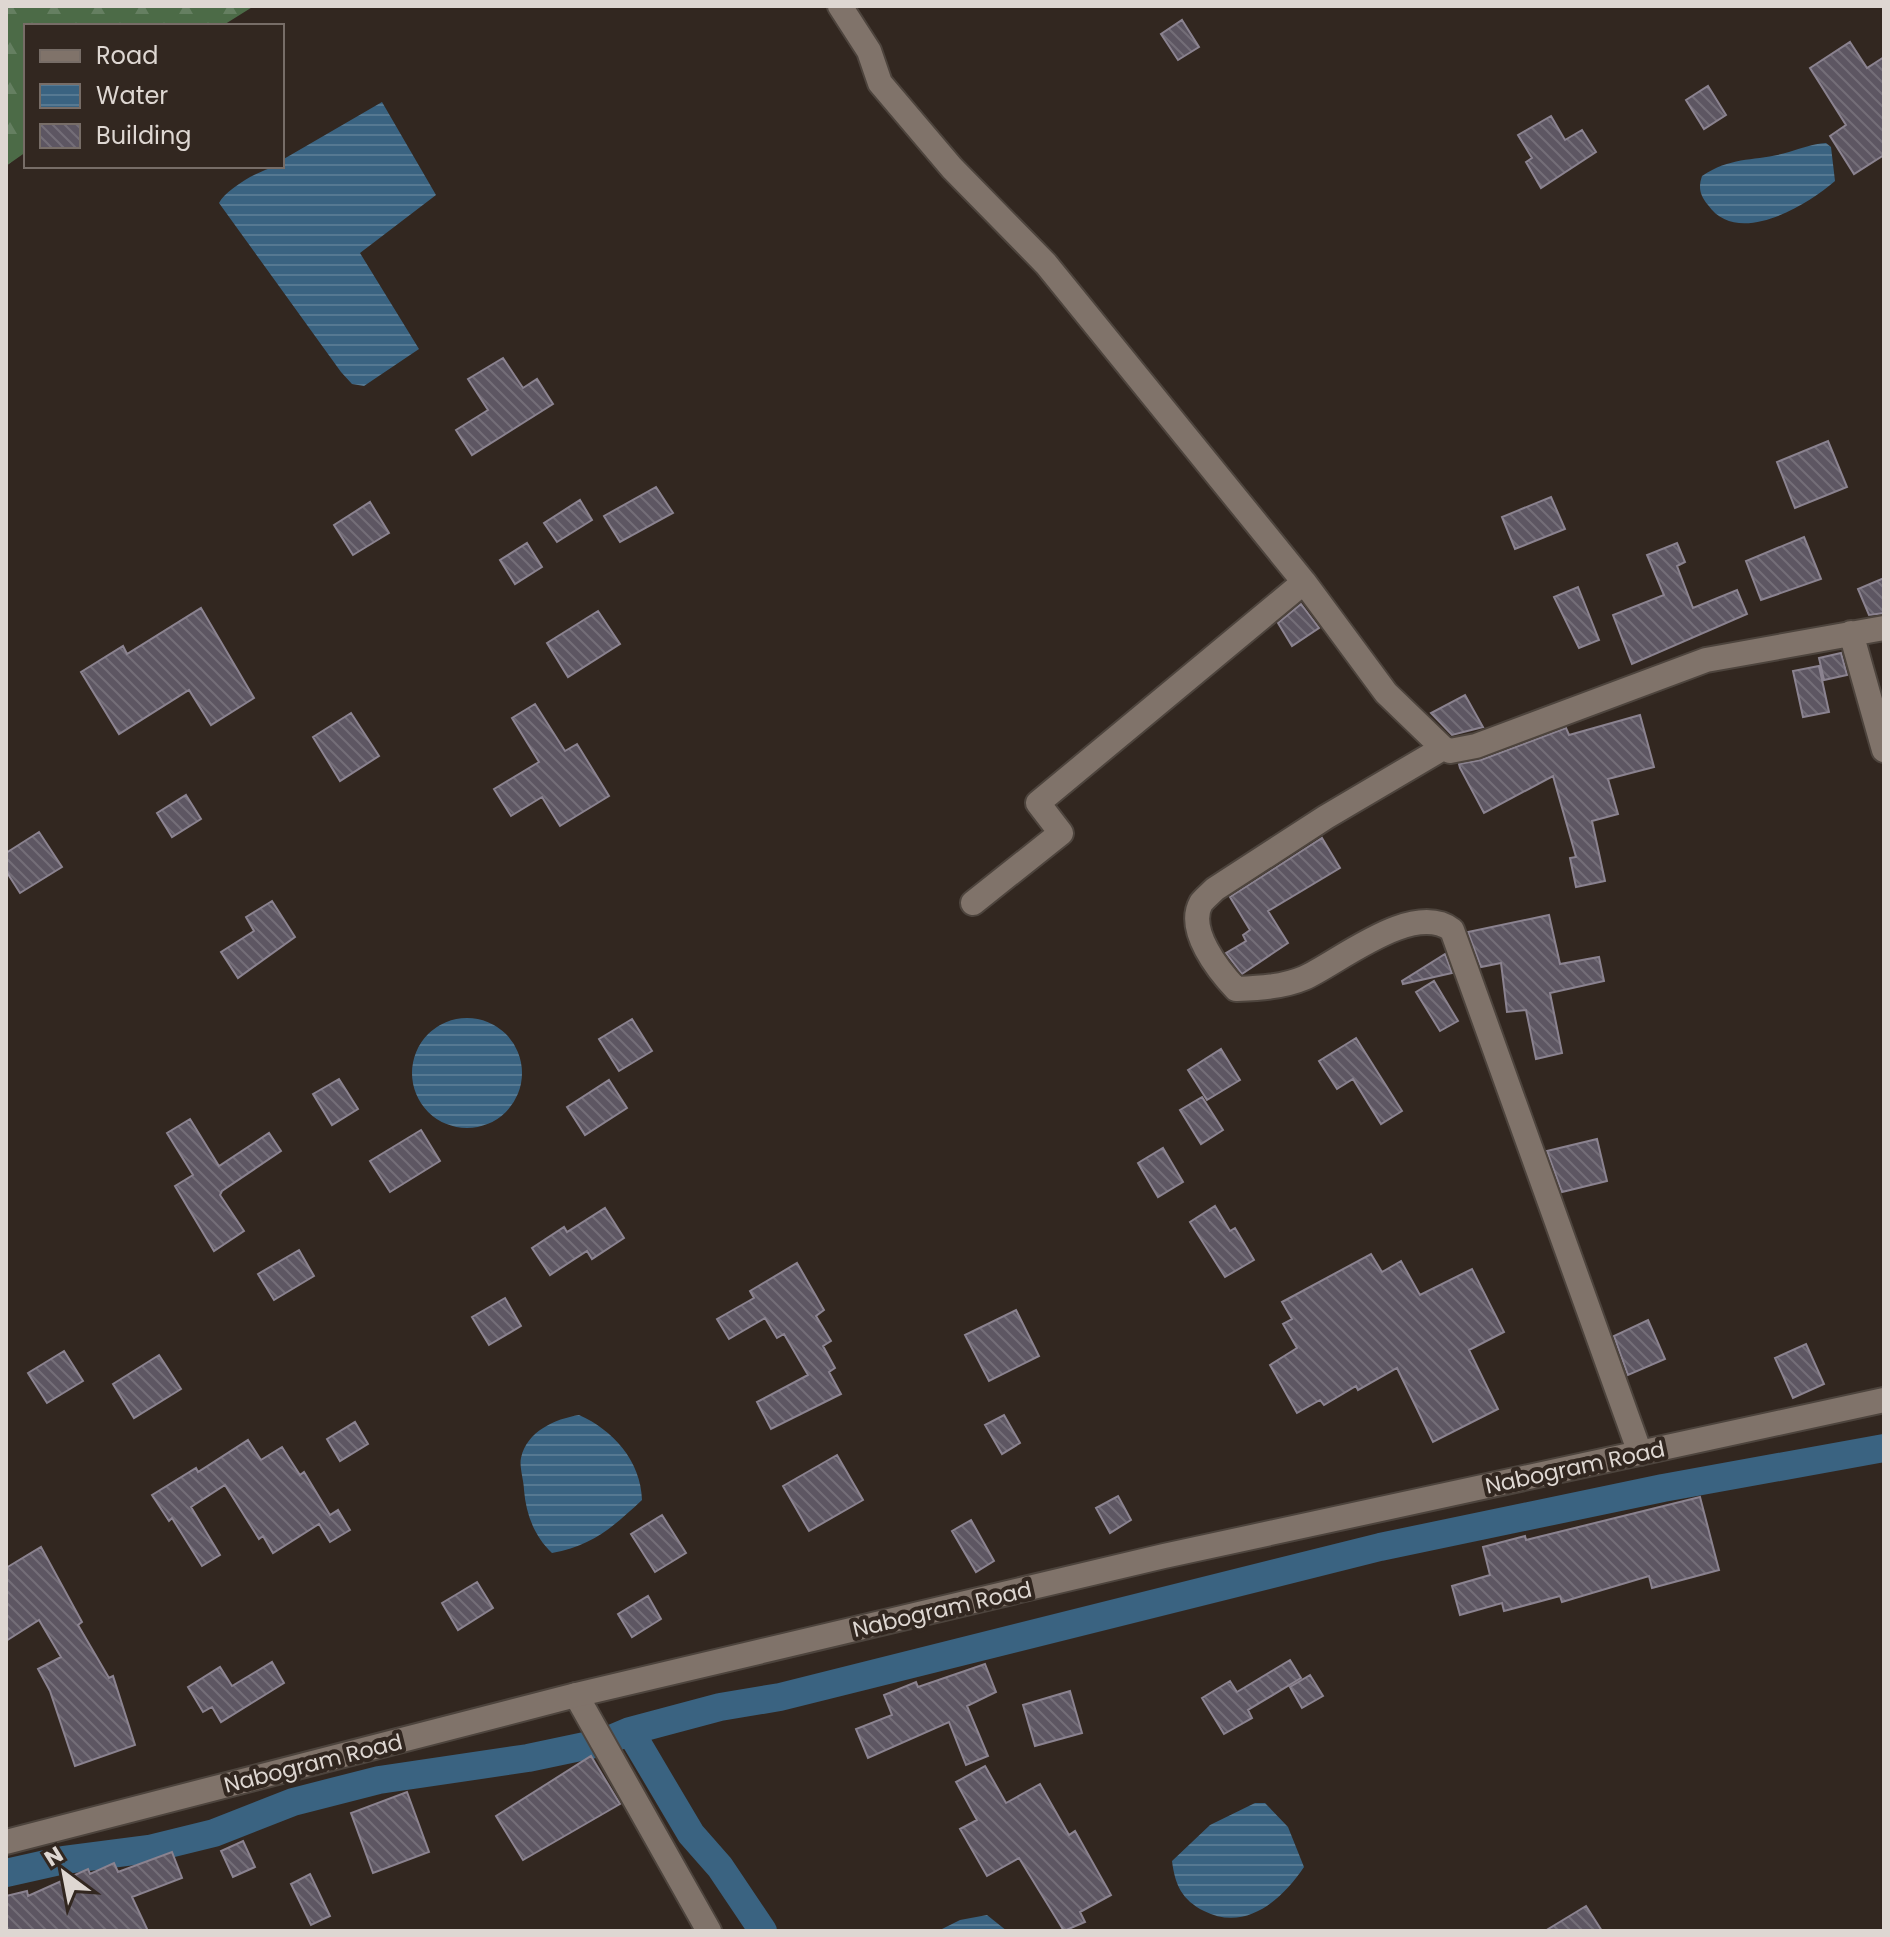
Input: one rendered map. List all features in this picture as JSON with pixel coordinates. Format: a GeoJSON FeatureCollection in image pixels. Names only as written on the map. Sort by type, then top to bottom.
{"type":"FeatureCollection","features":[{"type":"Feature","properties":{"kind":"street"},"geometry":{"type":"LineString","coordinates":[[840,6],[869,51],[880,83],[952,168],[1046,264],[1304,582],[1386,693],[1443,748],[1450,751],[1476,746],[1706,660],[1884,628]]}},
{"type":"Feature","properties":{"kind":"street"},"geometry":{"type":"LineString","coordinates":[[973,903],[1061,833],[1038,803],[1304,582]]}},
{"type":"Feature","properties":{"kind":"street"},"geometry":{"type":"LineString","coordinates":[[1851,633],[1884,750]]}},
{"type":"Feature","properties":{"kind":"street"},"geometry":{"type":"LineString","coordinates":[[1443,748],[1326,817],[1215,889],[1201,903],[1197,922],[1223,976],[1236,989],[1264,988],[1303,979],[1348,950],[1413,924],[1444,924],[1452,930],[1640,1453]]}},
{"type":"Feature","properties":{"kind":"street","name":"Nabogram Road"},"geometry":{"type":"LineString","coordinates":[[6,1842],[581,1704],[1164,1556],[1884,1400]]}},
{"type":"Feature","properties":{"kind":"street"},"geometry":{"type":"LineString","coordinates":[[581,1704],[709,1931]]}},
{"type":"Feature","properties":{"kind":"green space"},"geometry":{"type":"Polygon","coordinates":[[[6,6],[254,6],[225,24],[24,24],[24,153],[6,166],[6,6]]]}},
{"type":"Feature","properties":{"kind":"water"},"geometry":{"type":"Polygon","coordinates":[[[382,102],[436,195],[360,253],[419,349],[364,386],[352,384],[341,372],[219,203],[247,179],[272,168],[284,168],[284,159],[382,102]]]}},
{"type":"Feature","properties":{"kind":"water"},"geometry":{"type":"Polygon","coordinates":[[[1826,143],[1831,147],[1835,181],[1789,211],[1753,223],[1736,223],[1721,217],[1702,195],[1702,176],[1713,169],[1826,143]]]}},
{"type":"Feature","properties":{"kind":"water"},"geometry":{"type":"Polygon","coordinates":[[[467,1018],[488,1022],[506,1034],[518,1052],[522,1073],[518,1094],[506,1112],[488,1124],[467,1128],[446,1124],[428,1112],[416,1094],[412,1073],[416,1052],[428,1034],[446,1022],[467,1018]]]}},
{"type":"Feature","properties":{"kind":"water"},"geometry":{"type":"Polygon","coordinates":[[[579,1415],[603,1429],[623,1448],[637,1472],[642,1500],[601,1534],[579,1546],[552,1553],[540,1539],[529,1516],[521,1458],[529,1440],[543,1428],[579,1415]]]}},
{"type":"Feature","properties":{"kind":"water"},"geometry":{"type":"Polygon","coordinates":[[[1255,1803],[1265,1803],[1288,1827],[1304,1867],[1284,1891],[1261,1910],[1234,1918],[1219,1917],[1190,1902],[1181,1891],[1172,1861],[1210,1825],[1255,1803]]]}},
{"type":"Feature","properties":{"kind":"water"},"geometry":{"type":"Polygon","coordinates":[[[987,1915],[1007,1931],[938,1931],[960,1920],[987,1915]]]}},
{"type":"Feature","properties":{"kind":"building"},"geometry":{"type":"Polygon","coordinates":[[[1182,20],[1199,47],[1178,60],[1161,34],[1182,20]]]}},
{"type":"Feature","properties":{"kind":"building"},"geometry":{"type":"Polygon","coordinates":[[[1850,42],[1867,68],[1884,57],[1884,155],[1854,174],[1830,136],[1846,125],[1810,68],[1850,42]]]}},
{"type":"Feature","properties":{"kind":"building"},"geometry":{"type":"Polygon","coordinates":[[[1708,86],[1726,115],[1704,129],[1686,100],[1708,86]]]}},
{"type":"Feature","properties":{"kind":"building"},"geometry":{"type":"Polygon","coordinates":[[[1551,116],[1565,140],[1582,130],[1596,152],[1541,188],[1526,162],[1532,158],[1518,135],[1551,116]]]}},
{"type":"Feature","properties":{"kind":"building"},"geometry":{"type":"Polygon","coordinates":[[[503,358],[523,388],[537,379],[553,404],[472,455],[456,430],[488,410],[468,379],[503,358]]]}},
{"type":"Feature","properties":{"kind":"building"},"geometry":{"type":"Polygon","coordinates":[[[1828,441],[1847,487],[1795,508],[1777,462],[1828,441]]]}},
{"type":"Feature","properties":{"kind":"building"},"geometry":{"type":"Polygon","coordinates":[[[656,487],[673,513],[620,542],[604,516],[656,487]]]}},
{"type":"Feature","properties":{"kind":"building"},"geometry":{"type":"Polygon","coordinates":[[[1551,497],[1565,529],[1515,549],[1502,517],[1551,497]]]}},
{"type":"Feature","properties":{"kind":"building"},"geometry":{"type":"Polygon","coordinates":[[[580,500],[592,520],[557,542],[544,523],[580,500]]]}},
{"type":"Feature","properties":{"kind":"building"},"geometry":{"type":"Polygon","coordinates":[[[370,502],[389,533],[353,555],[334,525],[370,502]]]}},
{"type":"Feature","properties":{"kind":"building"},"geometry":{"type":"Polygon","coordinates":[[[1804,537],[1821,579],[1761,600],[1746,561],[1804,537]]]}},
{"type":"Feature","properties":{"kind":"building"},"geometry":{"type":"Polygon","coordinates":[[[527,543],[542,567],[515,584],[500,560],[527,543]]]}},
{"type":"Feature","properties":{"kind":"building"},"geometry":{"type":"Polygon","coordinates":[[[1677,543],[1685,562],[1677,566],[1693,608],[1737,590],[1747,614],[1632,664],[1613,615],[1664,595],[1647,555],[1677,543]]]}},
{"type":"Feature","properties":{"kind":"building"},"geometry":{"type":"Polygon","coordinates":[[[1884,578],[1884,613],[1869,615],[1858,589],[1884,578]]]}},
{"type":"Feature","properties":{"kind":"building"},"geometry":{"type":"Polygon","coordinates":[[[1578,587],[1599,640],[1579,648],[1554,597],[1578,587]]]}},
{"type":"Feature","properties":{"kind":"building"},"geometry":{"type":"Polygon","coordinates":[[[1301,604],[1319,628],[1292,646],[1278,623],[1301,604]]]}},
{"type":"Feature","properties":{"kind":"building"},"geometry":{"type":"Polygon","coordinates":[[[201,608],[254,698],[211,725],[189,690],[119,734],[81,672],[123,646],[127,654],[201,608]]]}},
{"type":"Feature","properties":{"kind":"building"},"geometry":{"type":"Polygon","coordinates":[[[598,611],[620,644],[568,677],[547,643],[598,611]]]}},
{"type":"Feature","properties":{"kind":"building"},"geometry":{"type":"Polygon","coordinates":[[[1841,653],[1847,675],[1824,680],[1819,658],[1841,653]]]}},
{"type":"Feature","properties":{"kind":"building"},"geometry":{"type":"Polygon","coordinates":[[[1819,666],[1829,712],[1803,717],[1793,671],[1819,666]]]}},
{"type":"Feature","properties":{"kind":"building"},"geometry":{"type":"Polygon","coordinates":[[[1465,695],[1483,727],[1452,735],[1431,713],[1465,695]]]}},
{"type":"Feature","properties":{"kind":"building"},"geometry":{"type":"Polygon","coordinates":[[[535,704],[565,751],[577,744],[609,796],[560,826],[542,797],[511,816],[494,789],[539,762],[512,718],[535,704]]]}},
{"type":"Feature","properties":{"kind":"building"},"geometry":{"type":"Polygon","coordinates":[[[351,713],[379,756],[340,781],[313,737],[351,713]]]}},
{"type":"Feature","properties":{"kind":"building"},"geometry":{"type":"Polygon","coordinates":[[[1640,715],[1654,767],[1608,779],[1618,814],[1592,821],[1605,881],[1576,887],[1570,858],[1576,857],[1553,776],[1484,813],[1460,768],[1459,764],[1481,760],[1566,728],[1569,735],[1640,715]]]}},
{"type":"Feature","properties":{"kind":"building"},"geometry":{"type":"Polygon","coordinates":[[[186,795],[201,819],[172,837],[157,813],[186,795]]]}},
{"type":"Feature","properties":{"kind":"building"},"geometry":{"type":"Polygon","coordinates":[[[39,832],[62,867],[20,893],[6,871],[6,853],[39,832]]]}},
{"type":"Feature","properties":{"kind":"building"},"geometry":{"type":"Polygon","coordinates":[[[1322,838],[1340,868],[1268,911],[1288,943],[1242,974],[1226,953],[1246,941],[1243,935],[1250,930],[1230,897],[1322,838]]]}},
{"type":"Feature","properties":{"kind":"building"},"geometry":{"type":"Polygon","coordinates":[[[272,901],[295,937],[238,978],[221,952],[254,931],[246,917],[272,901]]]}},
{"type":"Feature","properties":{"kind":"building"},"geometry":{"type":"Polygon","coordinates":[[[1549,915],[1560,964],[1599,957],[1604,981],[1550,993],[1562,1053],[1536,1059],[1526,1010],[1507,1012],[1501,963],[1481,967],[1468,932],[1549,915]]]}},
{"type":"Feature","properties":{"kind":"building"},"geometry":{"type":"Polygon","coordinates":[[[1445,954],[1452,973],[1403,984],[1402,981],[1445,954]]]}},
{"type":"Feature","properties":{"kind":"building"},"geometry":{"type":"Polygon","coordinates":[[[1434,981],[1458,1021],[1440,1031],[1416,992],[1434,981]]]}},
{"type":"Feature","properties":{"kind":"building"},"geometry":{"type":"Polygon","coordinates":[[[632,1019],[652,1051],[619,1071],[599,1039],[632,1019]]]}},
{"type":"Feature","properties":{"kind":"building"},"geometry":{"type":"Polygon","coordinates":[[[1356,1038],[1402,1111],[1381,1124],[1353,1079],[1337,1089],[1319,1061],[1356,1038]]]}},
{"type":"Feature","properties":{"kind":"building"},"geometry":{"type":"Polygon","coordinates":[[[1221,1049],[1240,1080],[1207,1100],[1188,1070],[1221,1049]]]}},
{"type":"Feature","properties":{"kind":"building"},"geometry":{"type":"Polygon","coordinates":[[[339,1079],[358,1109],[332,1125],[313,1094],[339,1079]]]}},
{"type":"Feature","properties":{"kind":"building"},"geometry":{"type":"Polygon","coordinates":[[[609,1080],[627,1108],[585,1135],[567,1107],[609,1080]]]}},
{"type":"Feature","properties":{"kind":"building"},"geometry":{"type":"Polygon","coordinates":[[[1202,1097],[1223,1130],[1201,1144],[1180,1110],[1202,1097]]]}},
{"type":"Feature","properties":{"kind":"building"},"geometry":{"type":"Polygon","coordinates":[[[190,1119],[219,1166],[269,1133],[281,1151],[222,1191],[220,1195],[244,1231],[214,1251],[175,1186],[193,1175],[167,1133],[190,1119]]]}},
{"type":"Feature","properties":{"kind":"building"},"geometry":{"type":"Polygon","coordinates":[[[421,1130],[440,1161],[390,1192],[370,1161],[421,1130]]]}},
{"type":"Feature","properties":{"kind":"building"},"geometry":{"type":"Polygon","coordinates":[[[1597,1139],[1607,1181],[1562,1192],[1547,1151],[1597,1139]]]}},
{"type":"Feature","properties":{"kind":"building"},"geometry":{"type":"Polygon","coordinates":[[[1163,1148],[1183,1182],[1158,1197],[1138,1163],[1163,1148]]]}},
{"type":"Feature","properties":{"kind":"building"},"geometry":{"type":"Polygon","coordinates":[[[1215,1206],[1230,1231],[1235,1228],[1254,1260],[1225,1277],[1190,1222],[1215,1206]]]}},
{"type":"Feature","properties":{"kind":"building"},"geometry":{"type":"Polygon","coordinates":[[[605,1208],[624,1238],[592,1259],[587,1251],[550,1275],[532,1248],[564,1227],[567,1232],[605,1208]]]}},
{"type":"Feature","properties":{"kind":"building"},"geometry":{"type":"Polygon","coordinates":[[[299,1250],[314,1276],[274,1300],[258,1274],[299,1250]]]}},
{"type":"Feature","properties":{"kind":"building"},"geometry":{"type":"Polygon","coordinates":[[[1371,1254],[1382,1272],[1401,1261],[1420,1295],[1472,1269],[1504,1332],[1469,1350],[1498,1409],[1433,1442],[1397,1368],[1358,1390],[1356,1386],[1324,1405],[1320,1400],[1297,1413],[1270,1365],[1297,1348],[1283,1324],[1292,1319],[1282,1302],[1371,1254]]]}},
{"type":"Feature","properties":{"kind":"building"},"geometry":{"type":"Polygon","coordinates":[[[797,1263],[824,1310],[816,1316],[831,1341],[823,1346],[835,1368],[829,1372],[841,1394],[771,1429],[757,1402],[808,1375],[784,1334],[777,1338],[765,1318],[729,1339],[717,1319],[754,1298],[750,1291],[797,1263]]]}},
{"type":"Feature","properties":{"kind":"building"},"geometry":{"type":"Polygon","coordinates":[[[505,1298],[521,1326],[489,1345],[472,1317],[505,1298]]]}},
{"type":"Feature","properties":{"kind":"building"},"geometry":{"type":"Polygon","coordinates":[[[1016,1310],[1039,1356],[989,1381],[965,1335],[1016,1310]]]}},
{"type":"Feature","properties":{"kind":"building"},"geometry":{"type":"Polygon","coordinates":[[[1648,1320],[1665,1359],[1628,1375],[1614,1336],[1648,1320]]]}},
{"type":"Feature","properties":{"kind":"building"},"geometry":{"type":"Polygon","coordinates":[[[1806,1344],[1824,1384],[1793,1398],[1775,1358],[1806,1344]]]}},
{"type":"Feature","properties":{"kind":"building"},"geometry":{"type":"Polygon","coordinates":[[[64,1351],[83,1381],[47,1403],[28,1373],[64,1351]]]}},
{"type":"Feature","properties":{"kind":"building"},"geometry":{"type":"Polygon","coordinates":[[[159,1355],[181,1389],[134,1418],[113,1384],[159,1355]]]}},
{"type":"Feature","properties":{"kind":"building"},"geometry":{"type":"Polygon","coordinates":[[[1004,1415],[1020,1443],[1002,1454],[985,1425],[1004,1415]]]}},
{"type":"Feature","properties":{"kind":"building"},"geometry":{"type":"Polygon","coordinates":[[[355,1422],[368,1444],[340,1461],[327,1439],[355,1422]]]}},
{"type":"Feature","properties":{"kind":"building"},"geometry":{"type":"Polygon","coordinates":[[[248,1440],[261,1460],[282,1447],[300,1475],[304,1472],[330,1515],[338,1510],[350,1530],[330,1542],[319,1524],[273,1553],[263,1536],[259,1539],[225,1485],[191,1507],[220,1555],[202,1566],[172,1518],[169,1521],[152,1495],[196,1468],[198,1472],[248,1440]]]}},
{"type":"Feature","properties":{"kind":"building"},"geometry":{"type":"Polygon","coordinates":[[[837,1455],[863,1500],[809,1531],[783,1486],[837,1455]]]}},
{"type":"Feature","properties":{"kind":"building"},"geometry":{"type":"Polygon","coordinates":[[[1118,1496],[1131,1520],[1110,1533],[1096,1508],[1118,1496]]]}},
{"type":"Feature","properties":{"kind":"building"},"geometry":{"type":"Polygon","coordinates":[[[1700,1497],[1719,1570],[1652,1588],[1649,1576],[1562,1602],[1560,1596],[1504,1611],[1502,1603],[1460,1615],[1452,1586],[1490,1575],[1483,1547],[1525,1536],[1526,1540],[1700,1497]]]}},
{"type":"Feature","properties":{"kind":"building"},"geometry":{"type":"Polygon","coordinates":[[[662,1515],[686,1553],[655,1572],[631,1534],[662,1515]]]}},
{"type":"Feature","properties":{"kind":"building"},"geometry":{"type":"Polygon","coordinates":[[[971,1520],[994,1561],[976,1572],[952,1531],[971,1520]]]}},
{"type":"Feature","properties":{"kind":"building"},"geometry":{"type":"Polygon","coordinates":[[[41,1547],[82,1622],[78,1625],[109,1678],[113,1676],[135,1745],[75,1766],[50,1691],[38,1669],[61,1657],[39,1620],[6,1641],[6,1568],[41,1547]]]}},
{"type":"Feature","properties":{"kind":"building"},"geometry":{"type":"Polygon","coordinates":[[[477,1582],[493,1608],[458,1630],[442,1603],[477,1582]]]}},
{"type":"Feature","properties":{"kind":"building"},"geometry":{"type":"Polygon","coordinates":[[[648,1596],[661,1619],[632,1637],[618,1614],[648,1596]]]}},
{"type":"Feature","properties":{"kind":"building"},"geometry":{"type":"Polygon","coordinates":[[[1290,1660],[1301,1678],[1248,1710],[1252,1718],[1224,1734],[1202,1698],[1230,1681],[1237,1692],[1290,1660]]]}},
{"type":"Feature","properties":{"kind":"building"},"geometry":{"type":"Polygon","coordinates":[[[272,1662],[284,1683],[221,1722],[212,1707],[203,1712],[188,1687],[220,1667],[232,1686],[272,1662]]]}},
{"type":"Feature","properties":{"kind":"building"},"geometry":{"type":"Polygon","coordinates":[[[985,1664],[996,1692],[967,1706],[988,1756],[966,1765],[949,1722],[868,1758],[856,1729],[892,1715],[884,1695],[916,1682],[918,1687],[985,1664]]]}},
{"type":"Feature","properties":{"kind":"building"},"geometry":{"type":"Polygon","coordinates":[[[1310,1675],[1323,1696],[1302,1708],[1290,1687],[1310,1675]]]}},
{"type":"Feature","properties":{"kind":"building"},"geometry":{"type":"Polygon","coordinates":[[[1070,1691],[1082,1733],[1035,1746],[1023,1705],[1070,1691]]]}},
{"type":"Feature","properties":{"kind":"building"},"geometry":{"type":"Polygon","coordinates":[[[591,1756],[620,1804],[523,1860],[496,1816],[591,1756]]]}},
{"type":"Feature","properties":{"kind":"building"},"geometry":{"type":"Polygon","coordinates":[[[985,1766],[1006,1803],[1040,1784],[1069,1835],[1075,1831],[1111,1895],[1080,1912],[1085,1922],[1064,1931],[1019,1858],[987,1876],[960,1829],[977,1820],[956,1782],[985,1766]]]}},
{"type":"Feature","properties":{"kind":"building"},"geometry":{"type":"Polygon","coordinates":[[[407,1792],[429,1852],[373,1873],[351,1813],[407,1792]]]}},
{"type":"Feature","properties":{"kind":"building"},"geometry":{"type":"Polygon","coordinates":[[[243,1841],[255,1867],[233,1877],[221,1851],[243,1841]]]}},
{"type":"Feature","properties":{"kind":"building"},"geometry":{"type":"Polygon","coordinates":[[[172,1852],[182,1878],[132,1897],[148,1931],[6,1931],[6,1896],[27,1891],[28,1896],[88,1869],[90,1874],[114,1863],[118,1872],[172,1852]]]}},
{"type":"Feature","properties":{"kind":"building"},"geometry":{"type":"Polygon","coordinates":[[[310,1874],[330,1916],[311,1925],[291,1884],[310,1874]]]}},
{"type":"Feature","properties":{"kind":"building"},"geometry":{"type":"Polygon","coordinates":[[[1586,1906],[1602,1931],[1545,1931],[1586,1906]]]}},
{"type":"Feature","properties":{"kind":"waterway"},"geometry":{"type":"LineString","coordinates":[[6,1873],[64,1860],[149,1849],[214,1833],[293,1802],[379,1780],[528,1758],[604,1742],[630,1731],[720,1707],[780,1697],[1380,1547],[1663,1488],[1884,1448]]}},
{"type":"Feature","properties":{"kind":"waterway"},"geometry":{"type":"LineString","coordinates":[[630,1731],[691,1834],[720,1867],[763,1931]]}}]}
